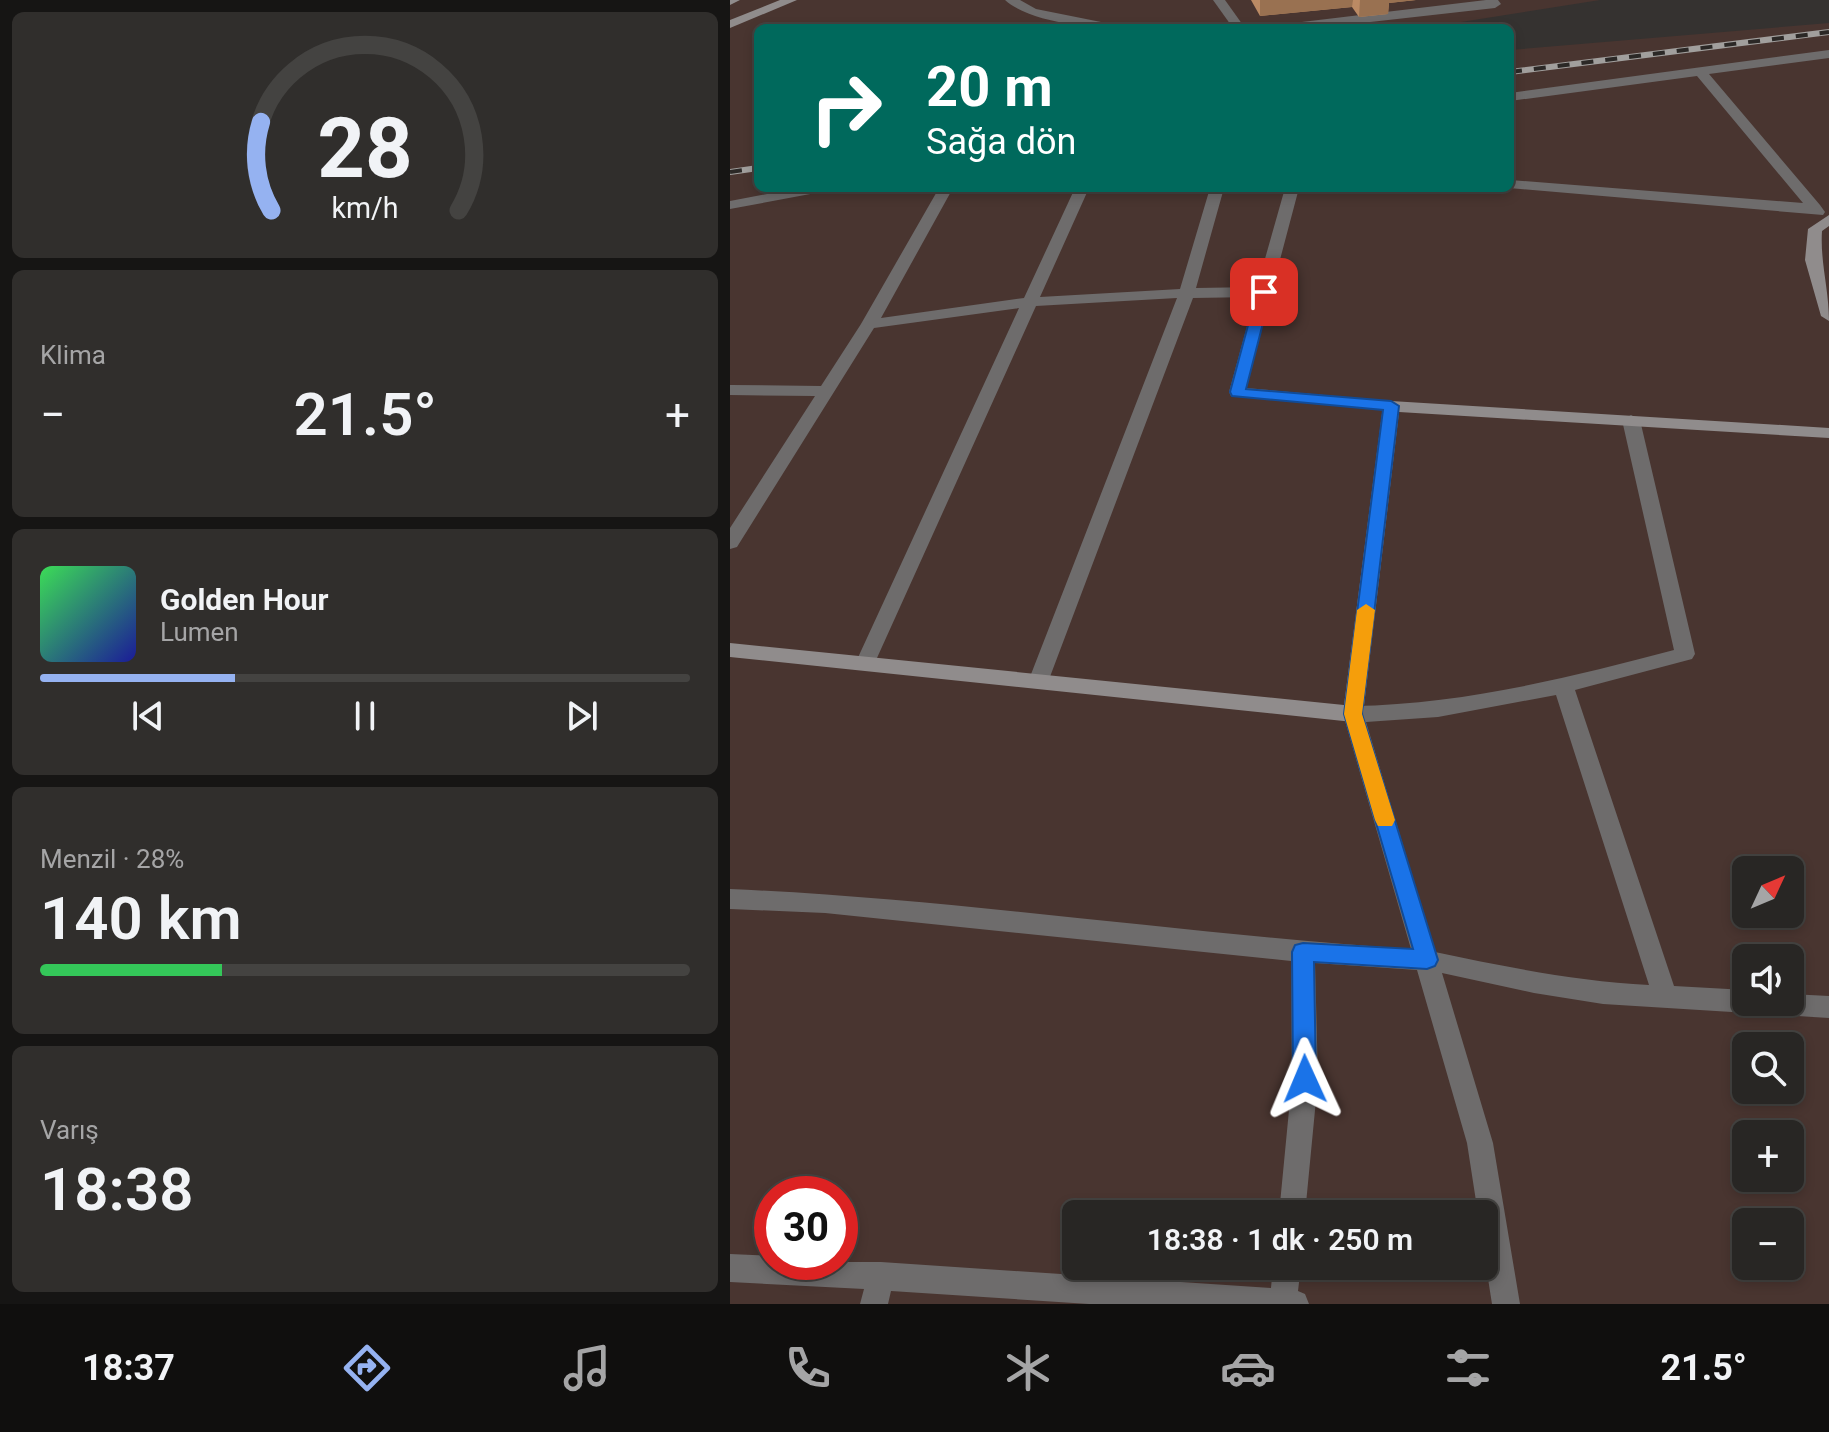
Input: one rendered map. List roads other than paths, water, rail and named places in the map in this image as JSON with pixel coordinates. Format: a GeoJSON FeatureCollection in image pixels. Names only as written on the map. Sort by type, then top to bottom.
{"type":"FeatureCollection","features":[{"type":"Feature","properties":{"kind":"street"},"geometry":{"type":"LineString","coordinates":[[730,24],[791,0]]}},
{"type":"Feature","properties":{"kind":"street"},"geometry":{"type":"LineString","coordinates":[[1011,0],[1033,12],[1102,24]]}},
{"type":"Feature","properties":{"kind":"street"},"geometry":{"type":"LineString","coordinates":[[1219,0],[1236,24]]}},
{"type":"Feature","properties":{"kind":"street"},"geometry":{"type":"LineString","coordinates":[[1320,24],[1495,4],[1492,0]]}},
{"type":"Feature","properties":{"kind":"street"},"geometry":{"type":"LineString","coordinates":[[1514,96],[1829,54]]}},
{"type":"Feature","properties":{"kind":"street"},"geometry":{"type":"LineString","coordinates":[[1700,71],[1823,216]]}},
{"type":"Feature","properties":{"kind":"street"},"geometry":{"type":"LineString","coordinates":[[1514,184],[1823,216]]}},
{"type":"Feature","properties":{"kind":"street"},"geometry":{"type":"LineString","coordinates":[[730,205],[800,192]]}},
{"type":"Feature","properties":{"kind":"street"},"geometry":{"type":"LineString","coordinates":[[730,543],[869,324],[944,192]]}},
{"type":"Feature","properties":{"kind":"street"},"geometry":{"type":"LineString","coordinates":[[865,664],[1080,192]]}},
{"type":"Feature","properties":{"kind":"street"},"geometry":{"type":"LineString","coordinates":[[1038,682],[1187,293],[1216,192]]}},
{"type":"Feature","properties":{"kind":"street"},"geometry":{"type":"LineString","coordinates":[[1291,192],[1237,392],[1391,406],[1829,433]]}},
{"type":"Feature","properties":{"kind":"street"},"geometry":{"type":"LineString","coordinates":[[1823,216],[1815,229],[1813,260],[1823,272],[1829,316]]}},
{"type":"Feature","properties":{"kind":"street"},"geometry":{"type":"LineString","coordinates":[[869,324],[1032,302],[1264,292]]}},
{"type":"Feature","properties":{"kind":"street"},"geometry":{"type":"LineString","coordinates":[[730,390],[826,391]]}},
{"type":"Feature","properties":{"kind":"street"},"geometry":{"type":"LineString","coordinates":[[1391,406],[1353,714],[1480,1143],[1506,1304]]}},
{"type":"Feature","properties":{"kind":"street"},"geometry":{"type":"LineString","coordinates":[[730,650],[1353,714],[1405,714],[1520,697],[1685,654],[1631,420]]}},
{"type":"Feature","properties":{"kind":"street"},"geometry":{"type":"LineString","coordinates":[[1563,686],[1665,996]]}},
{"type":"Feature","properties":{"kind":"street"},"geometry":{"type":"LineString","coordinates":[[730,899],[825,903],[1303,952],[1427,960],[1534,983],[1603,993],[1732,1000]]}},
{"type":"Feature","properties":{"kind":"street"},"geometry":{"type":"LineString","coordinates":[[1293,1200],[1305,1079],[1303,952]]}},
{"type":"Feature","properties":{"kind":"street"},"geometry":{"type":"LineString","coordinates":[[1804,1005],[1829,1007]]}},
{"type":"Feature","properties":{"kind":"street"},"geometry":{"type":"LineString","coordinates":[[730,1268],[1287,1304],[1287,1280]]}},
{"type":"Feature","properties":{"kind":"street"},"geometry":{"type":"LineString","coordinates":[[874,1304],[881,1276]]}},
{"type":"Feature","properties":{"kind":"railway"},"geometry":{"type":"LineString","coordinates":[[1514,71],[1829,32]]}},
{"type":"Feature","properties":{"kind":"railway"},"geometry":{"type":"LineString","coordinates":[[730,172],[754,169]]}}]}
